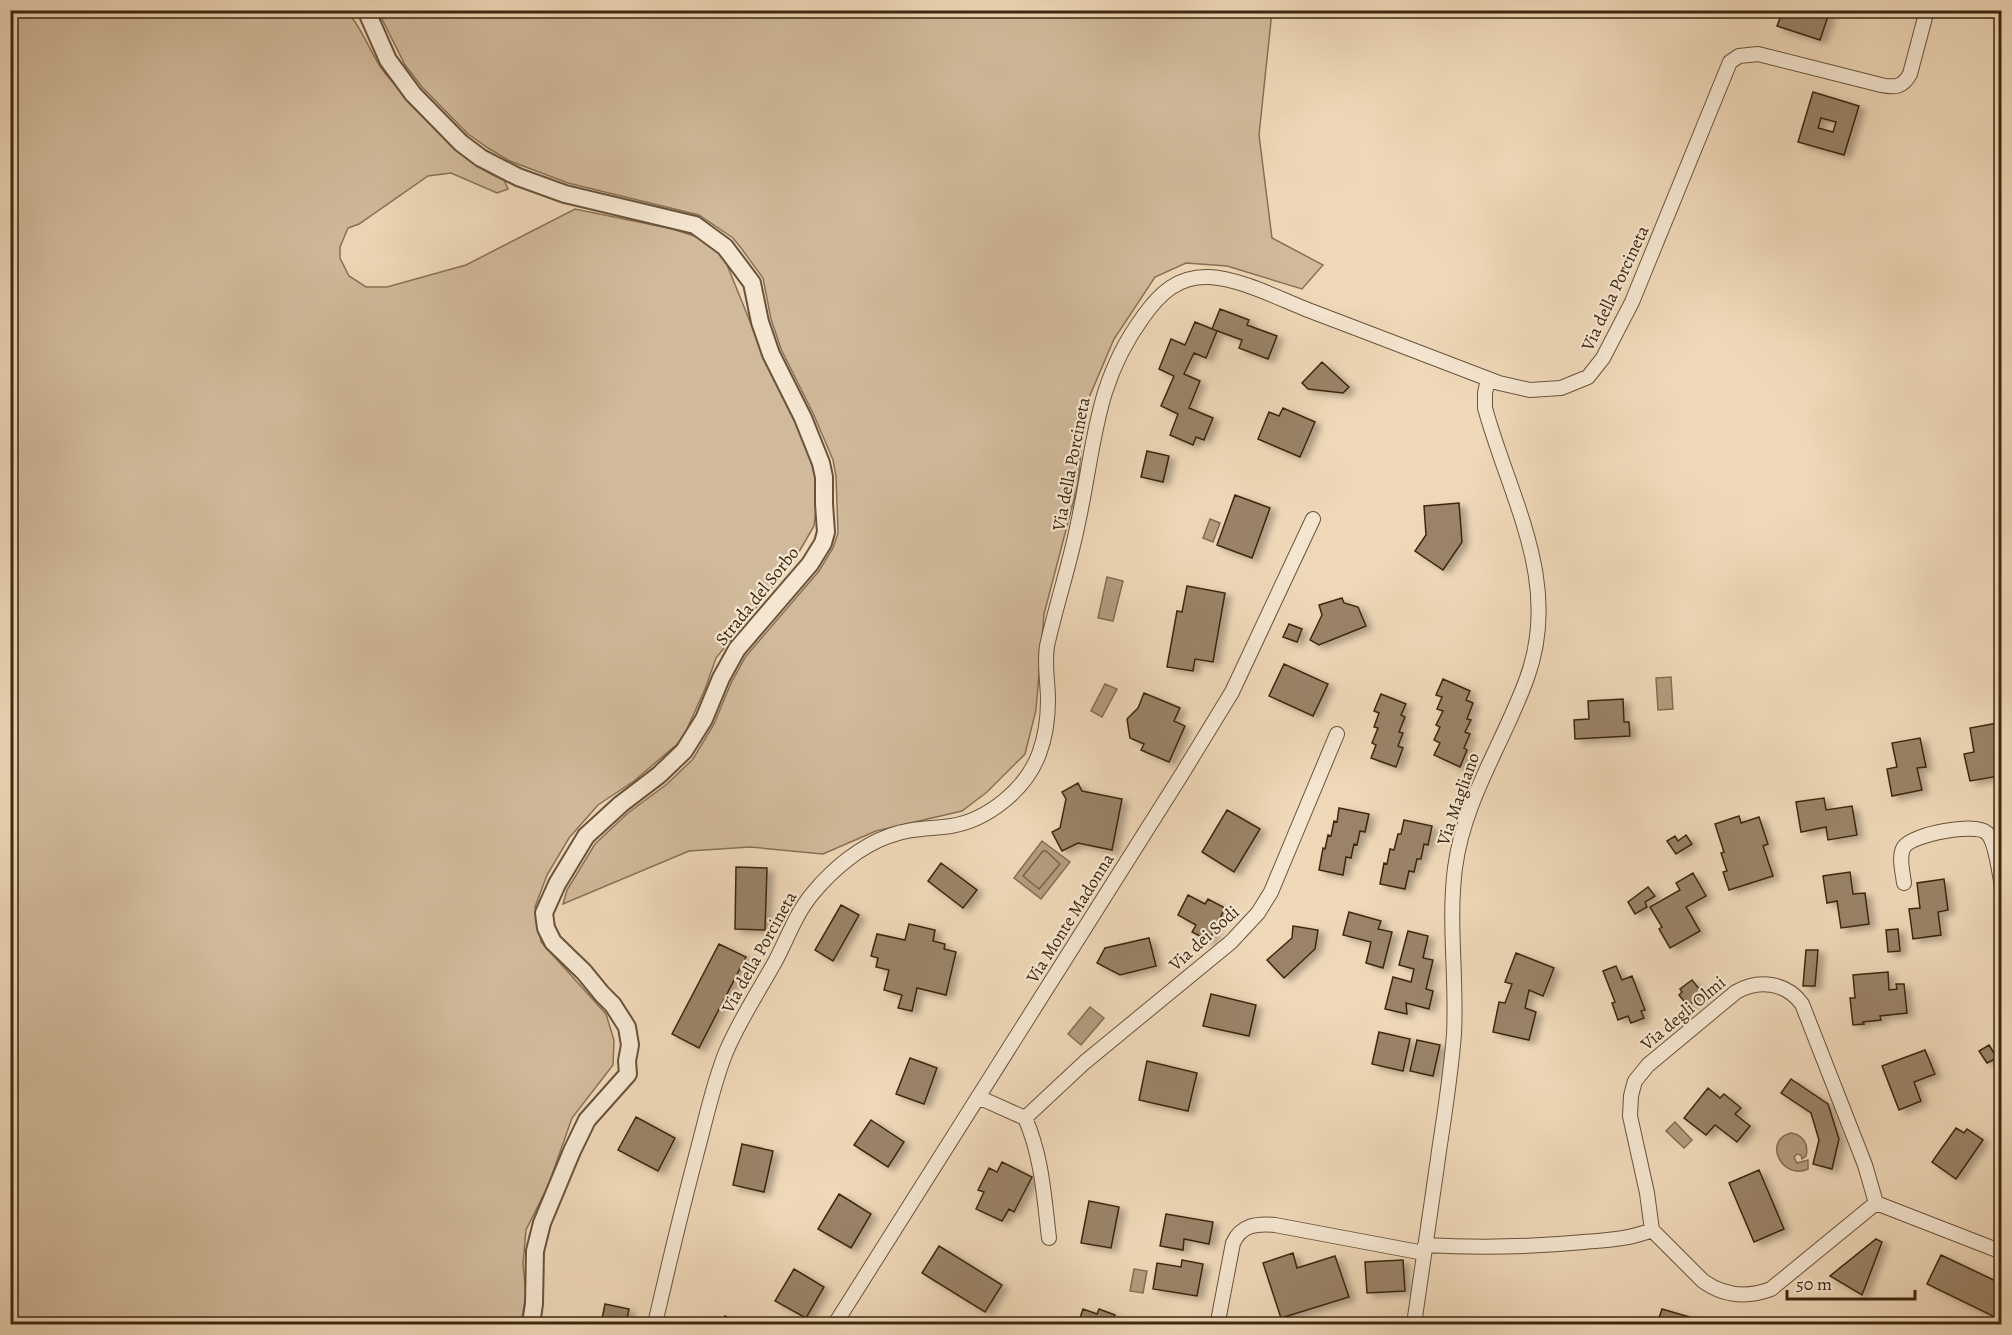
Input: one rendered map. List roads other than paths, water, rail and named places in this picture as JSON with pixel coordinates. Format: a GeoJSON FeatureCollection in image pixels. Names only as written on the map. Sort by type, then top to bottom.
{"type":"FeatureCollection","features":[{"type":"Feature","properties":{"kind":"street","name":"Strada del Sorbo"},"geometry":{"type":"LineString","coordinates":[[366,10],[388,60],[413,94],[460,143],[482,158],[505,171],[565,194],[695,225],[725,246],[752,283],[760,322],[771,354],[817,451],[824,477],[826,532],[823,543],[810,564],[737,649],[721,678],[704,718],[684,751],[586,836],[557,884],[544,914],[546,928],[554,942],[613,1005],[627,1027],[630,1045],[627,1061],[628,1074],[587,1120],[542,1223],[536,1251],[531,1324]]}},
{"type":"Feature","properties":{"kind":"street","name":"Via della Porcineta"},"geometry":{"type":"LineString","coordinates":[[655,1324],[678,1224],[718,1075],[740,1022],[804,904],[837,868],[875,842],[907,831],[962,823],[987,813],[1011,794],[1037,758],[1044,737],[1048,709],[1045,664],[1047,646],[1077,530],[1099,409],[1123,348],[1156,300],[1168,288],[1189,279],[1208,277],[1230,280],[1519,389],[1552,389],[1573,384],[1593,372],[1604,358],[1632,303],[1726,71],[1734,59],[1746,54],[1758,54],[1897,87],[1905,82],[1910,74],[1927,10]]}},
{"type":"Feature","properties":{"kind":"street","name":"Via Magliano"},"geometry":{"type":"LineString","coordinates":[[1414,1324],[1453,1046],[1455,996],[1453,887],[1457,855],[1477,791],[1527,678],[1535,649],[1539,617],[1538,584],[1533,556],[1485,408],[1488,379]]}},
{"type":"Feature","properties":{"kind":"street","name":"Via Monte Madonna"},"geometry":{"type":"LineString","coordinates":[[835,1324],[1176,785],[1232,692],[1313,519]]}},
{"type":"Feature","properties":{"kind":"street","name":"Via dei Sodi"},"geometry":{"type":"LineString","coordinates":[[1025,1118],[1085,1062],[1231,942],[1247,926],[1270,892],[1337,734]]}},
{"type":"Feature","properties":{"kind":"street"},"geometry":{"type":"LineString","coordinates":[[1904,883],[1901,858],[1904,847],[1909,842],[1947,831],[1975,828],[1985,830],[1991,837],[2001,886]]}},
{"type":"Feature","properties":{"kind":"street","name":"Via degli Olmi"},"geometry":{"type":"LineString","coordinates":[[1652,1230],[1647,1193],[1630,1116],[1631,1096],[1635,1081],[1648,1065],[1736,992],[1754,984],[1772,984],[1782,987],[1802,1004],[1865,1165],[1876,1203]]}},
{"type":"Feature","properties":{"kind":"street"},"geometry":{"type":"LineString","coordinates":[[978,1097],[1025,1118],[1039,1159],[1049,1238]]}},
{"type":"Feature","properties":{"kind":"street"},"geometry":{"type":"LineString","coordinates":[[1219,1316],[1233,1243],[1239,1233],[1250,1226],[1265,1224],[1425,1249],[1545,1246],[1621,1239],[1652,1230],[1703,1281],[1713,1287],[1738,1295],[1750,1295],[1771,1289],[1876,1203],[2001,1252]]}},
{"type":"Feature","properties":{"kind":"water"},"geometry":{"type":"Polygon","coordinates":[[[1210,519],[1220,523],[1213,542],[1203,538],[1210,519]]]}},
{"type":"Feature","properties":{"kind":"water"},"geometry":{"type":"Polygon","coordinates":[[[1107,577],[1123,581],[1113,621],[1098,618],[1107,577]]]}},
{"type":"Feature","properties":{"kind":"water"},"geometry":{"type":"Polygon","coordinates":[[[1671,677],[1673,709],[1658,710],[1656,678],[1671,677]]]}},
{"type":"Feature","properties":{"kind":"water"},"geometry":{"type":"Polygon","coordinates":[[[1105,684],[1117,689],[1102,717],[1091,711],[1105,684]]]}},
{"type":"Feature","properties":{"kind":"water"},"geometry":{"type":"Polygon","coordinates":[[[1042,841],[1070,862],[1041,899],[1014,878],[1042,841]]]}},
{"type":"Feature","properties":{"kind":"water"},"geometry":{"type":"Polygon","coordinates":[[[1090,1007],[1104,1018],[1081,1045],[1068,1034],[1090,1007]]]}},
{"type":"Feature","properties":{"kind":"water"},"geometry":{"type":"Polygon","coordinates":[[[1675,1122],[1692,1140],[1684,1148],[1666,1131],[1675,1122]]]}},
{"type":"Feature","properties":{"kind":"water"},"geometry":{"type":"Polygon","coordinates":[[[1791,1133],[1802,1138],[1806,1144],[1806,1156],[1802,1159],[1801,1155],[1797,1154],[1794,1157],[1797,1163],[1808,1160],[1808,1169],[1799,1171],[1790,1169],[1779,1158],[1778,1143],[1782,1137],[1791,1133]]]}},
{"type":"Feature","properties":{"kind":"water"},"geometry":{"type":"Polygon","coordinates":[[[1134,1269],[1147,1271],[1143,1293],[1130,1291],[1134,1269]]]}}]}
